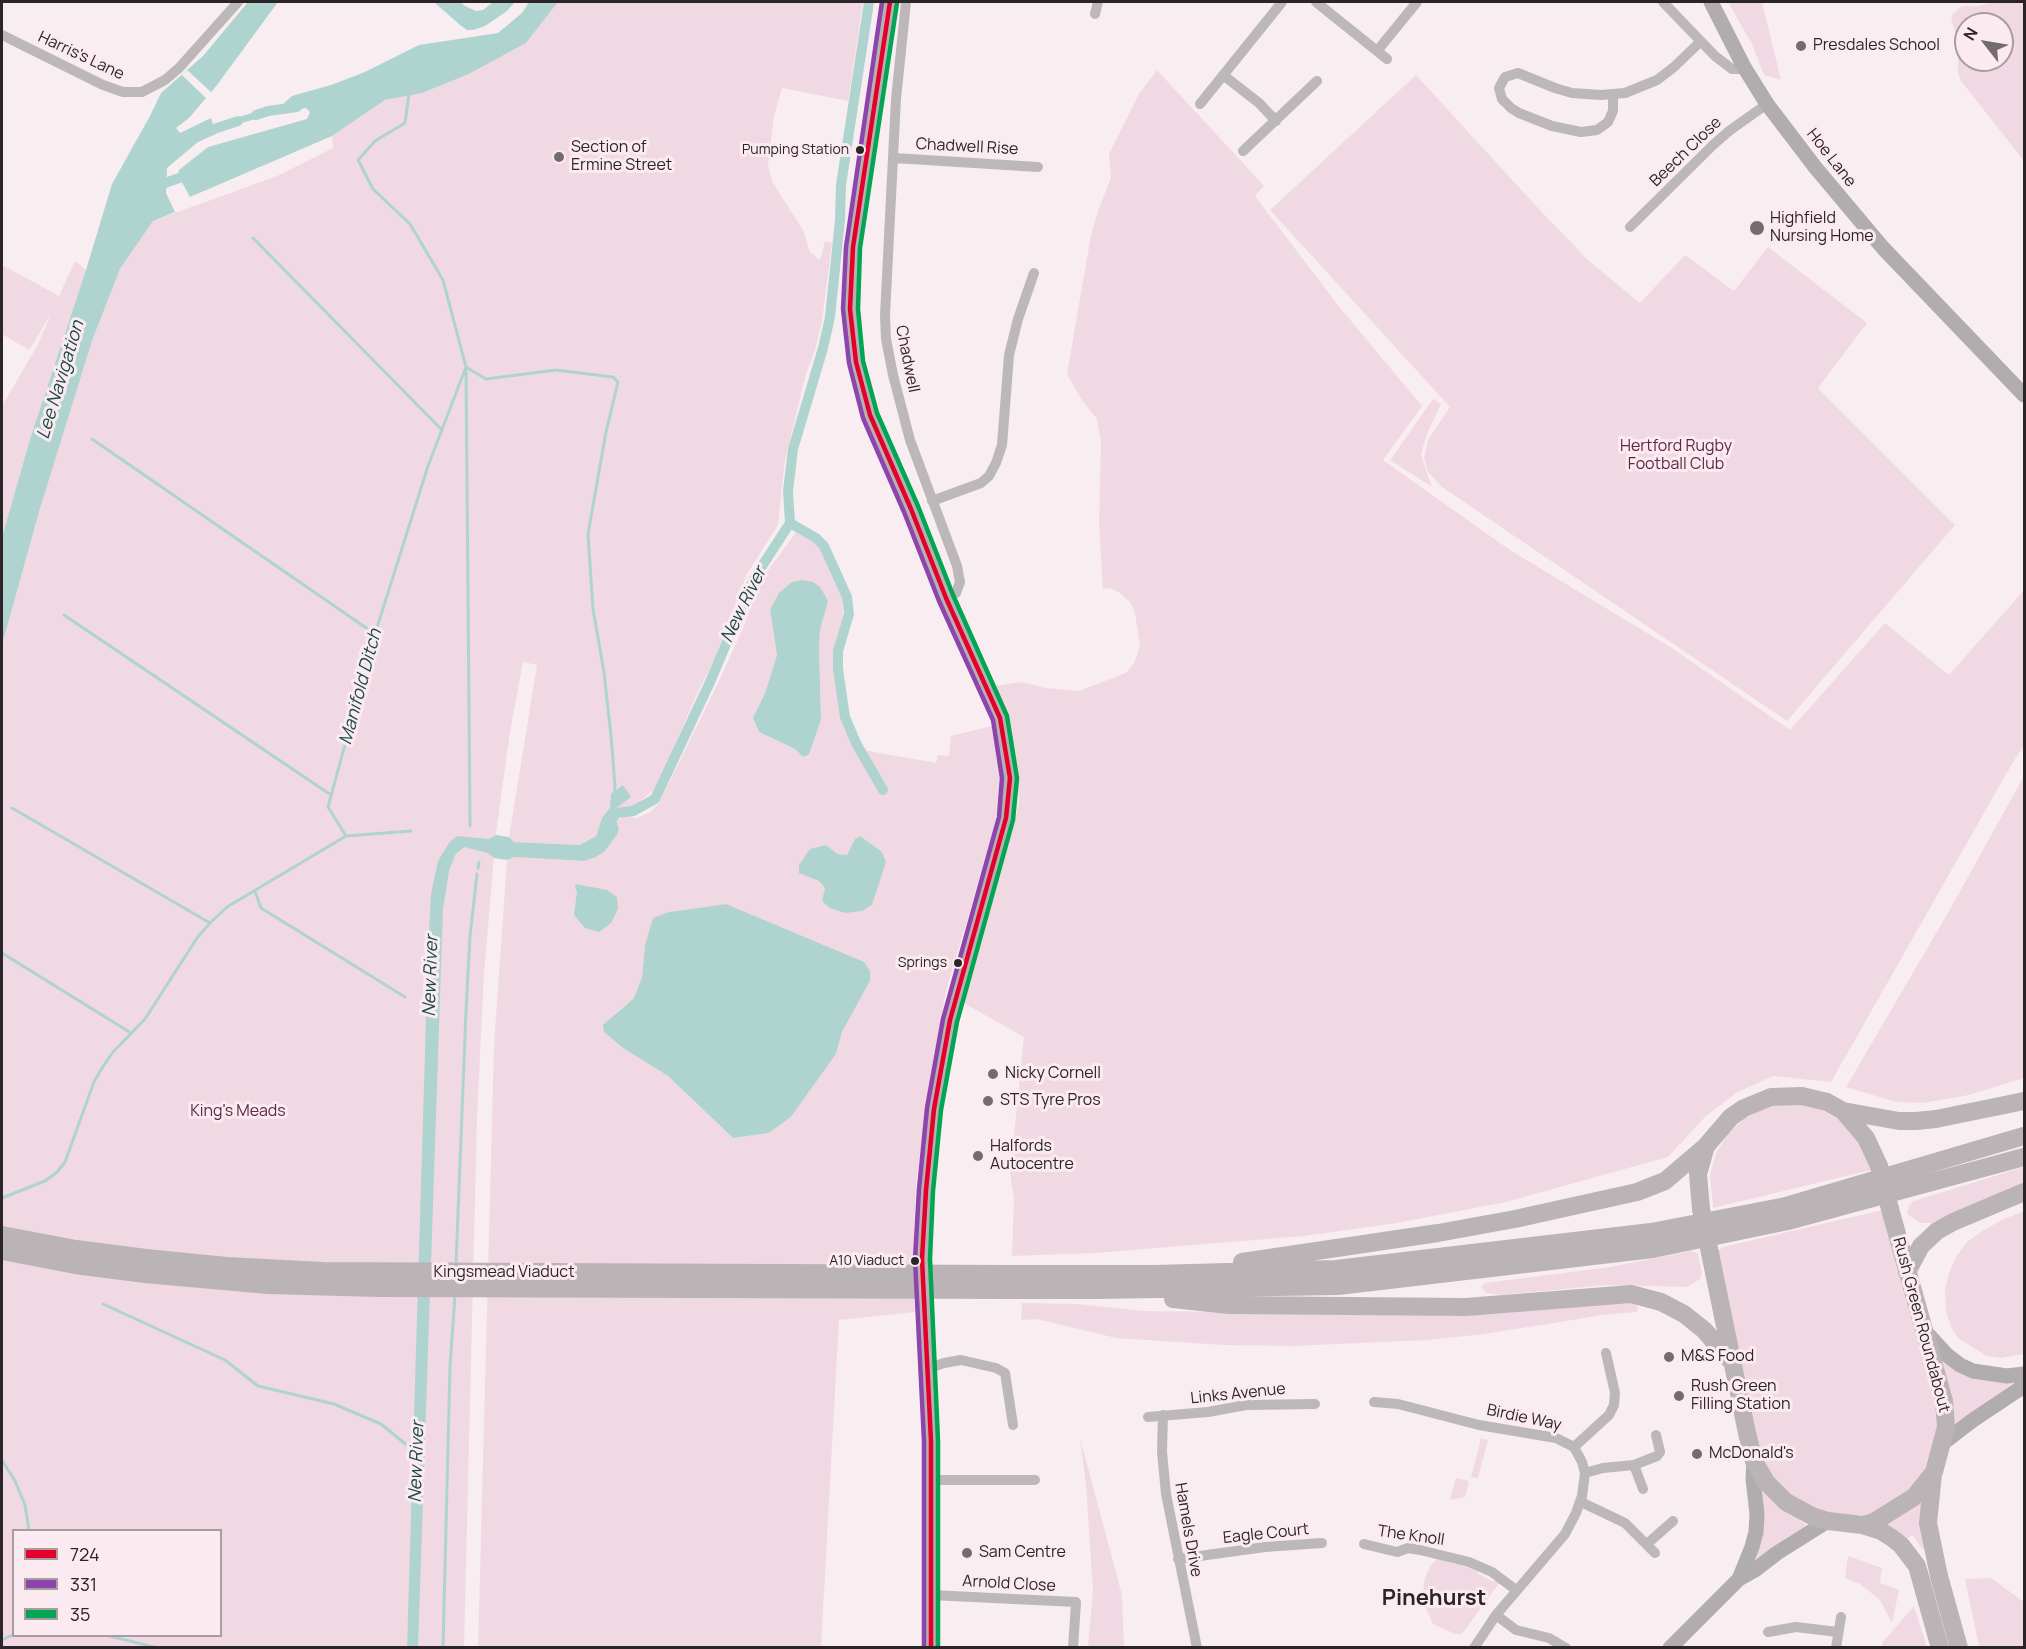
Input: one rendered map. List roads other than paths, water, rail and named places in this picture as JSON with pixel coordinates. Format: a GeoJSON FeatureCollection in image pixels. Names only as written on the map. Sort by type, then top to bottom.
{"type":"FeatureCollection","features":[{"type":"Feature","properties":{"kind":"highway","name":"Rush Green Roundabout"},"geometry":{"type":"LineString","coordinates":[[1802,1096],[1827,1102],[1842,1111],[1866,1138],[1879,1166],[1944,1401],[1946,1427],[1934,1472],[1914,1497],[1874,1522],[1862,1525],[1828,1521],[1801,1511],[1786,1502],[1766,1482],[1754,1461],[1731,1361],[1701,1209],[1698,1174],[1706,1146],[1731,1117],[1744,1108],[1771,1097],[1802,1096]]}},
{"type":"Feature","properties":{"kind":"highway"},"geometry":{"type":"LineString","coordinates":[[1842,1111],[1899,1121],[1916,1121],[2025,1101]]}},
{"type":"Feature","properties":{"kind":"highway"},"geometry":{"type":"LineString","coordinates":[[1009,1282],[1154,1274],[1336,1269],[1651,1232],[1786,1206],[2025,1136]]}},
{"type":"Feature","properties":{"kind":"highway"},"geometry":{"type":"LineString","coordinates":[[1154,1274],[1438,1233],[1515,1219],[1637,1192],[1665,1181],[1690,1157],[1706,1146]]}},
{"type":"Feature","properties":{"kind":"highway"},"geometry":{"type":"LineString","coordinates":[[1097,1290],[1338,1286],[1653,1249],[1788,1221],[2025,1157]]}},
{"type":"Feature","properties":{"kind":"highway"},"geometry":{"type":"LineString","coordinates":[[1907,1272],[1921,1246],[1937,1231],[2025,1192]]}},
{"type":"Feature","properties":{"kind":"highway","name":"Kingsmead Viaduct"},"geometry":{"type":"LineString","coordinates":[[2,1235],[76,1249],[146,1258],[291,1270],[742,1274],[1009,1282]]}},
{"type":"Feature","properties":{"kind":"highway","name":"Kingsmead Viaduct"},"geometry":{"type":"LineString","coordinates":[[2,1251],[144,1274],[268,1285],[379,1288],[1009,1282]]}},
{"type":"Feature","properties":{"kind":"highway"},"geometry":{"type":"LineString","coordinates":[[1009,1282],[1229,1305],[1466,1307],[1631,1294],[1661,1302],[1684,1314],[1704,1330],[1731,1361]]}},
{"type":"Feature","properties":{"kind":"highway"},"geometry":{"type":"LineString","coordinates":[[1934,1472],[1928,1523],[1939,1576],[1959,1647]]}},
{"type":"Feature","properties":{"kind":"highway"},"geometry":{"type":"LineString","coordinates":[[1862,1525],[1881,1531],[1892,1538],[1901,1545],[1917,1566],[1940,1647]]}},
{"type":"Feature","properties":{"kind":"main road"},"geometry":{"type":"LineString","coordinates":[[890,2],[853,247],[850,286],[852,335],[859,378],[870,415],[911,509],[946,598],[1000,718],[1010,778],[1006,818],[956,998],[934,1109],[926,1190],[922,1259],[932,1480],[931,1647]]}},
{"type":"Feature","properties":{"kind":"main road","name":"Hoe Lane"},"geometry":{"type":"LineString","coordinates":[[1711,2],[1744,67],[1767,104],[1850,212],[2025,395]]}},
{"type":"Feature","properties":{"kind":"main road"},"geometry":{"type":"LineString","coordinates":[[1923,1329],[1947,1355],[1973,1371],[2007,1376],[2025,1374]]}},
{"type":"Feature","properties":{"kind":"main road"},"geometry":{"type":"LineString","coordinates":[[1943,1443],[2025,1386]]}},
{"type":"Feature","properties":{"kind":"main road"},"geometry":{"type":"LineString","coordinates":[[1738,1579],[1756,1532],[1754,1461]]}},
{"type":"Feature","properties":{"kind":"main road"},"geometry":{"type":"LineString","coordinates":[[1670,1647],[1738,1579],[1828,1521]]}},
{"type":"Feature","properties":{"kind":"street","name":"Harris's Lane"},"geometry":{"type":"LineString","coordinates":[[2,35],[81,75],[123,92],[142,92],[165,80],[179,68],[238,2]]}},
{"type":"Feature","properties":{"kind":"street","name":"Chadwell"},"geometry":{"type":"LineString","coordinates":[[906,2],[900,51],[885,315],[886,339],[910,440],[957,566],[960,582],[956,593],[946,598]]}},
{"type":"Feature","properties":{"kind":"street"},"geometry":{"type":"LineString","coordinates":[[1095,14],[1098,2]]}},
{"type":"Feature","properties":{"kind":"street"},"geometry":{"type":"LineString","coordinates":[[1200,104],[1282,2]]}},
{"type":"Feature","properties":{"kind":"street"},"geometry":{"type":"LineString","coordinates":[[1316,2],[1387,59]]}},
{"type":"Feature","properties":{"kind":"street"},"geometry":{"type":"LineString","coordinates":[[1377,51],[1417,2]]}},
{"type":"Feature","properties":{"kind":"street"},"geometry":{"type":"LineString","coordinates":[[1663,2],[1700,42],[1732,69],[1744,67]]}},
{"type":"Feature","properties":{"kind":"street"},"geometry":{"type":"LineString","coordinates":[[1613,95],[1613,111],[1608,122],[1597,130],[1581,132],[1552,126],[1519,113],[1502,99],[1499,88],[1505,77],[1518,73],[1564,92],[1613,95],[1636,90],[1657,80],[1700,42]]}},
{"type":"Feature","properties":{"kind":"street"},"geometry":{"type":"LineString","coordinates":[[1223,75],[1259,103],[1276,121]]}},
{"type":"Feature","properties":{"kind":"street"},"geometry":{"type":"LineString","coordinates":[[1243,151],[1317,81]]}},
{"type":"Feature","properties":{"kind":"street","name":"Beech Close"},"geometry":{"type":"LineString","coordinates":[[1630,227],[1729,130],[1767,104]]}},
{"type":"Feature","properties":{"kind":"street","name":"Chadwell Rise"},"geometry":{"type":"LineString","coordinates":[[894,158],[1038,167]]}},
{"type":"Feature","properties":{"kind":"street"},"geometry":{"type":"LineString","coordinates":[[932,501],[981,483],[989,476],[996,463],[1002,445],[1006,376],[1011,347],[1034,273]]}},
{"type":"Feature","properties":{"kind":"street"},"geometry":{"type":"LineString","coordinates":[[1574,1447],[1609,1415],[1614,1406],[1615,1393],[1606,1353]]}},
{"type":"Feature","properties":{"kind":"street"},"geometry":{"type":"LineString","coordinates":[[927,1369],[961,1360],[996,1368],[1005,1373],[1012,1425]]}},
{"type":"Feature","properties":{"kind":"street","name":"Birdie Way"},"geometry":{"type":"LineString","coordinates":[[1374,1402],[1398,1404],[1479,1425],[1556,1438],[1574,1447],[1585,1473]]}},
{"type":"Feature","properties":{"kind":"street","name":"Links Avenue"},"geometry":{"type":"LineString","coordinates":[[1148,1417],[1208,1412],[1246,1405],[1315,1404]]}},
{"type":"Feature","properties":{"kind":"street","name":"Hamels Drive"},"geometry":{"type":"LineString","coordinates":[[1163,1415],[1162,1452],[1166,1494],[1197,1647]]}},
{"type":"Feature","properties":{"kind":"street"},"geometry":{"type":"LineString","coordinates":[[1473,1647],[1516,1590],[1557,1545],[1581,1502],[1585,1473],[1603,1468],[1634,1465],[1657,1456],[1660,1452],[1656,1435]]}},
{"type":"Feature","properties":{"kind":"street"},"geometry":{"type":"LineString","coordinates":[[1634,1465],[1643,1489]]}},
{"type":"Feature","properties":{"kind":"street"},"geometry":{"type":"LineString","coordinates":[[932,1480],[1035,1480]]}},
{"type":"Feature","properties":{"kind":"street"},"geometry":{"type":"LineString","coordinates":[[1581,1502],[1617,1518],[1651,1548],[1673,1521]]}},
{"type":"Feature","properties":{"kind":"street","name":"Eagle Court"},"geometry":{"type":"LineString","coordinates":[[1178,1559],[1265,1547],[1322,1543]]}},
{"type":"Feature","properties":{"kind":"street","name":"The Knoll"},"geometry":{"type":"LineString","coordinates":[[1364,1544],[1397,1552],[1408,1548],[1420,1550],[1469,1562],[1492,1572],[1516,1590]]}},
{"type":"Feature","properties":{"kind":"street","name":"Arnold Close"},"geometry":{"type":"LineString","coordinates":[[931,1595],[1076,1602],[1073,1647]]}},
{"type":"Feature","properties":{"kind":"street"},"geometry":{"type":"LineString","coordinates":[[1496,1615],[1516,1630],[1549,1638],[1566,1647]]}},
{"type":"Feature","properties":{"kind":"street"},"geometry":{"type":"LineString","coordinates":[[1836,1647],[1841,1617]]}},
{"type":"Feature","properties":{"kind":"street"},"geometry":{"type":"LineString","coordinates":[[1768,1632],[1796,1626],[1838,1632]]}},
{"type":"Feature","properties":{"kind":"water"},"geometry":{"type":"Polygon","coordinates":[[[248,2],[278,2],[217,85],[189,118],[176,128],[180,133],[211,118],[216,134],[198,142],[167,168],[166,193],[175,212],[153,221],[120,269],[92,341],[39,512],[2,645],[2,537],[30,439],[112,184],[161,93],[203,56],[248,2]]]}},
{"type":"Feature","properties":{"kind":"water"},"geometry":{"type":"Polygon","coordinates":[[[434,2],[460,2],[476,11],[483,10],[493,2],[515,2],[507,11],[485,26],[467,30],[434,2]]]}},
{"type":"Feature","properties":{"kind":"water"},"geometry":{"type":"Polygon","coordinates":[[[529,2],[558,2],[526,43],[469,74],[422,93],[385,100],[332,136],[190,197],[178,175],[179,170],[208,147],[307,119],[310,112],[306,108],[284,112],[282,105],[292,96],[365,72],[419,45],[498,33],[522,13],[529,2]]]}},
{"type":"Feature","properties":{"kind":"water"},"geometry":{"type":"Polygon","coordinates":[[[268,108],[270,115],[227,127],[226,121],[268,108]]]}},
{"type":"Feature","properties":{"kind":"water"},"geometry":{"type":"Polygon","coordinates":[[[802,580],[813,582],[820,587],[828,601],[820,630],[821,720],[809,755],[803,757],[795,749],[759,732],[753,718],[765,693],[777,655],[770,610],[779,593],[792,582],[802,580]]]}},
{"type":"Feature","properties":{"kind":"water"},"geometry":{"type":"Polygon","coordinates":[[[623,785],[631,797],[615,809],[622,808],[623,813],[615,816],[619,829],[617,835],[605,851],[596,857],[584,861],[514,857],[507,860],[494,858],[488,853],[464,847],[455,855],[449,871],[443,909],[418,1647],[407,1648],[428,952],[431,894],[438,861],[449,843],[457,836],[489,839],[496,835],[509,837],[514,842],[580,845],[596,836],[602,818],[610,808],[611,794],[623,785]]]}},
{"type":"Feature","properties":{"kind":"water"},"geometry":{"type":"Polygon","coordinates":[[[860,836],[882,852],[886,862],[872,905],[862,911],[845,913],[830,908],[822,901],[825,888],[819,881],[799,873],[799,865],[810,849],[826,845],[838,854],[847,855],[855,839],[860,836]]]}},
{"type":"Feature","properties":{"kind":"water"},"geometry":{"type":"Polygon","coordinates":[[[576,884],[607,890],[617,897],[618,909],[611,923],[599,932],[585,928],[574,915],[576,884]]]}},
{"type":"Feature","properties":{"kind":"water"},"geometry":{"type":"Polygon","coordinates":[[[726,904],[864,962],[870,971],[870,981],[842,1032],[836,1054],[791,1117],[769,1133],[733,1138],[668,1076],[623,1048],[604,1032],[603,1025],[634,998],[642,977],[645,945],[653,918],[669,912],[726,904]]]}},
{"type":"Feature","properties":{"kind":"waterway","name":"New River"},"geometry":{"type":"LineString","coordinates":[[612,819],[616,813],[633,811],[655,799],[710,682],[753,580],[790,523],[788,491],[793,449],[830,317],[840,220],[841,185],[869,2]]}},
{"type":"Feature","properties":{"kind":"waterway"},"geometry":{"type":"LineString","coordinates":[[409,94],[405,123],[375,141],[358,160],[373,189],[410,224],[443,280],[466,367],[470,826]]}},
{"type":"Feature","properties":{"kind":"waterway","name":"Lee Navigation"},"geometry":{"type":"LineString","coordinates":[[256,115],[297,107]]}},
{"type":"Feature","properties":{"kind":"waterway","name":"Lee Navigation"},"geometry":{"type":"LineString","coordinates":[[202,133],[238,121]]}},
{"type":"Feature","properties":{"kind":"waterway","name":"Lee Navigation"},"geometry":{"type":"LineString","coordinates":[[154,187],[193,173]]}},
{"type":"Feature","properties":{"kind":"waterway"},"geometry":{"type":"LineString","coordinates":[[253,238],[442,430]]}},
{"type":"Feature","properties":{"kind":"waterway"},"geometry":{"type":"LineString","coordinates":[[466,367],[486,379],[556,370],[613,377],[618,382],[606,432],[588,534],[593,609],[604,672],[611,736],[614,796]]}},
{"type":"Feature","properties":{"kind":"waterway","name":"Manifold Ditch"},"geometry":{"type":"LineString","coordinates":[[2,1198],[45,1181],[65,1162],[94,1082],[102,1068],[113,1052],[145,1019],[197,938],[210,923],[227,907],[346,836],[328,807],[375,634],[428,466],[466,367]]}},
{"type":"Feature","properties":{"kind":"waterway"},"geometry":{"type":"LineString","coordinates":[[92,439],[375,634]]}},
{"type":"Feature","properties":{"kind":"waterway","name":"New River"},"geometry":{"type":"LineString","coordinates":[[790,523],[816,538],[824,546],[847,597],[849,614],[838,651],[838,669],[845,717],[856,743],[883,790]]}},
{"type":"Feature","properties":{"kind":"waterway"},"geometry":{"type":"LineString","coordinates":[[64,615],[331,795]]}},
{"type":"Feature","properties":{"kind":"waterway"},"geometry":{"type":"LineString","coordinates":[[12,808],[210,923]]}},
{"type":"Feature","properties":{"kind":"waterway"},"geometry":{"type":"LineString","coordinates":[[346,836],[411,831]]}},
{"type":"Feature","properties":{"kind":"waterway"},"geometry":{"type":"LineString","coordinates":[[478,868],[479,862]]}},
{"type":"Feature","properties":{"kind":"waterway"},"geometry":{"type":"LineString","coordinates":[[456,1264],[470,936],[477,874]]}},
{"type":"Feature","properties":{"kind":"waterway"},"geometry":{"type":"LineString","coordinates":[[255,891],[261,908],[405,997]]}},
{"type":"Feature","properties":{"kind":"waterway"},"geometry":{"type":"LineString","coordinates":[[2,953],[131,1033]]}},
{"type":"Feature","properties":{"kind":"waterway"},"geometry":{"type":"LineString","coordinates":[[443,1648],[450,1366],[455,1295]]}},
{"type":"Feature","properties":{"kind":"waterway"},"geometry":{"type":"LineString","coordinates":[[103,1304],[225,1360],[258,1386],[334,1404],[381,1424],[414,1451]]}},
{"type":"Feature","properties":{"kind":"waterway"},"geometry":{"type":"LineString","coordinates":[[2,1460],[15,1481],[25,1505],[29,1529]]}},
{"type":"Feature","properties":{"kind":"waterway"},"geometry":{"type":"LineString","coordinates":[[2,1640],[12,1635]]}},
{"type":"Feature","properties":{"kind":"waterway"},"geometry":{"type":"LineString","coordinates":[[113,1637],[158,1648]]}},
{"type":"Feature","properties":{"kind":"place","name":"Presdales School"},"geometry":{"type":"Point","coordinates":[1801,46]}},
{"type":"Feature","properties":{"kind":"place","name":"Pumping Station"},"geometry":{"type":"Point","coordinates":[860,150]}},
{"type":"Feature","properties":{"kind":"place","name":"Section of Ermine Street"},"geometry":{"type":"Point","coordinates":[559,157]}},
{"type":"Feature","properties":{"kind":"place","name":"Highfield Nursing Home"},"geometry":{"type":"Point","coordinates":[1757,228]}},
{"type":"Feature","properties":{"kind":"place","name":"Springs"},"geometry":{"type":"Point","coordinates":[958,963]}},
{"type":"Feature","properties":{"kind":"place","name":"Nicky Cornell"},"geometry":{"type":"Point","coordinates":[993,1074]}},
{"type":"Feature","properties":{"kind":"place","name":"STS Tyre Pros"},"geometry":{"type":"Point","coordinates":[988,1101]}},
{"type":"Feature","properties":{"kind":"place","name":"Halfords Autocentre"},"geometry":{"type":"Point","coordinates":[978,1156]}},
{"type":"Feature","properties":{"kind":"place","name":"A10 Viaduct"},"geometry":{"type":"Point","coordinates":[915,1261]}},
{"type":"Feature","properties":{"kind":"place","name":"M&S Food"},"geometry":{"type":"Point","coordinates":[1669,1357]}},
{"type":"Feature","properties":{"kind":"place","name":"Rush Green Filling Station"},"geometry":{"type":"Point","coordinates":[1679,1396]}},
{"type":"Feature","properties":{"kind":"place","name":"McDonald's"},"geometry":{"type":"Point","coordinates":[1697,1454]}},
{"type":"Feature","properties":{"kind":"place","name":"Sam Centre"},"geometry":{"type":"Point","coordinates":[967,1553]}},
{"type":"Feature","properties":{"kind":"district","name":"Pinehurst"},"geometry":{"type":"Point","coordinates":[1434,1599]}},
{"type":"Feature","properties":{"kind":"park label","name":"Hertford Rugby Football Club"},"geometry":{"type":"Point","coordinates":[1676,456]}},
{"type":"Feature","properties":{"kind":"park label","name":"King's Meads"},"geometry":{"type":"Point","coordinates":[238,1112]}}]}
